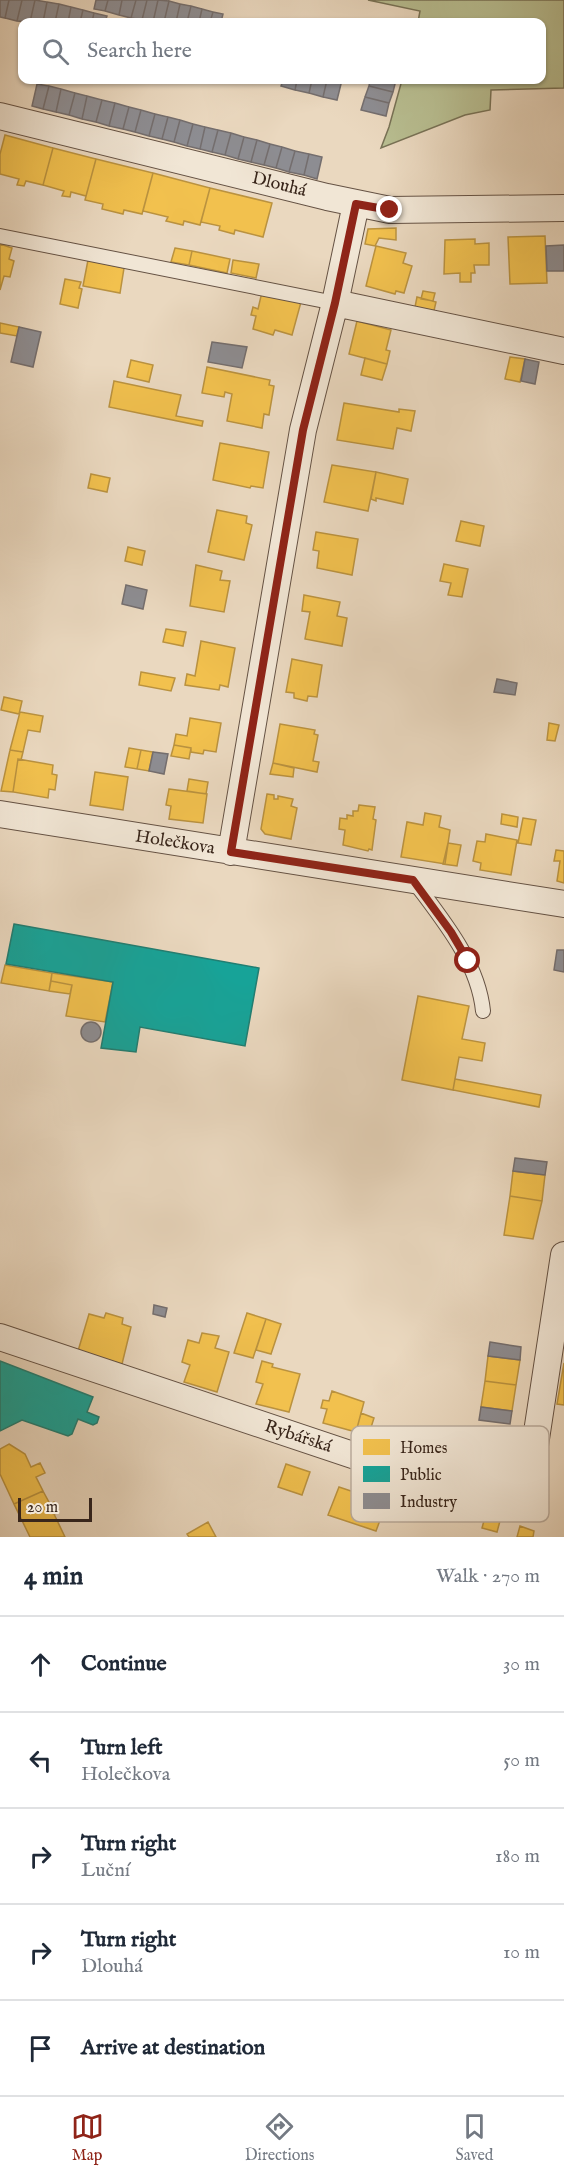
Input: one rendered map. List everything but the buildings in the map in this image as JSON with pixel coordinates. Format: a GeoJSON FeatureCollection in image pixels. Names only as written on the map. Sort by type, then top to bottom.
{"type":"FeatureCollection","features":[{"type":"Feature","properties":{"kind":"street","name":"Dlouhá"},"geometry":{"type":"LineString","coordinates":[[0,116],[356,204],[390,210],[564,208]]}},
{"type":"Feature","properties":{"kind":"street"},"geometry":{"type":"LineString","coordinates":[[231,852],[303,430],[335,303],[356,204]]}},
{"type":"Feature","properties":{"kind":"street"},"geometry":{"type":"LineString","coordinates":[[335,303],[564,351]]}},
{"type":"Feature","properties":{"kind":"street","name":"Holečkova"},"geometry":{"type":"LineString","coordinates":[[0,814],[564,904]]}},
{"type":"Feature","properties":{"kind":"street","name":"Rybářská"},"geometry":{"type":"LineString","coordinates":[[538,1426],[564,1256]]}},
{"type":"Feature","properties":{"kind":"street","name":"Rybářská"},"geometry":{"type":"LineString","coordinates":[[0,1337],[351,1455]]}},
{"type":"Feature","properties":{"kind":"lane"},"geometry":{"type":"LineString","coordinates":[[0,236],[335,303]]}},
{"type":"Feature","properties":{"kind":"lane"},"geometry":{"type":"LineString","coordinates":[[413,880],[451,932],[468,961],[482,1000],[483,1011]]}},
{"type":"Feature","properties":{"kind":"green space"},"geometry":{"type":"Polygon","coordinates":[[[368,0],[564,0],[564,88],[491,90],[490,110],[465,115],[381,148],[401,84],[546,84],[546,18],[419,18],[420,11],[368,0]]]}},
{"type":"Feature","properties":{"kind":"route"},"geometry":{"type":"LineString","coordinates":[[390,210],[356,204],[335,303],[303,430],[231,852],[413,880],[451,932],[468,961]]}}]}
